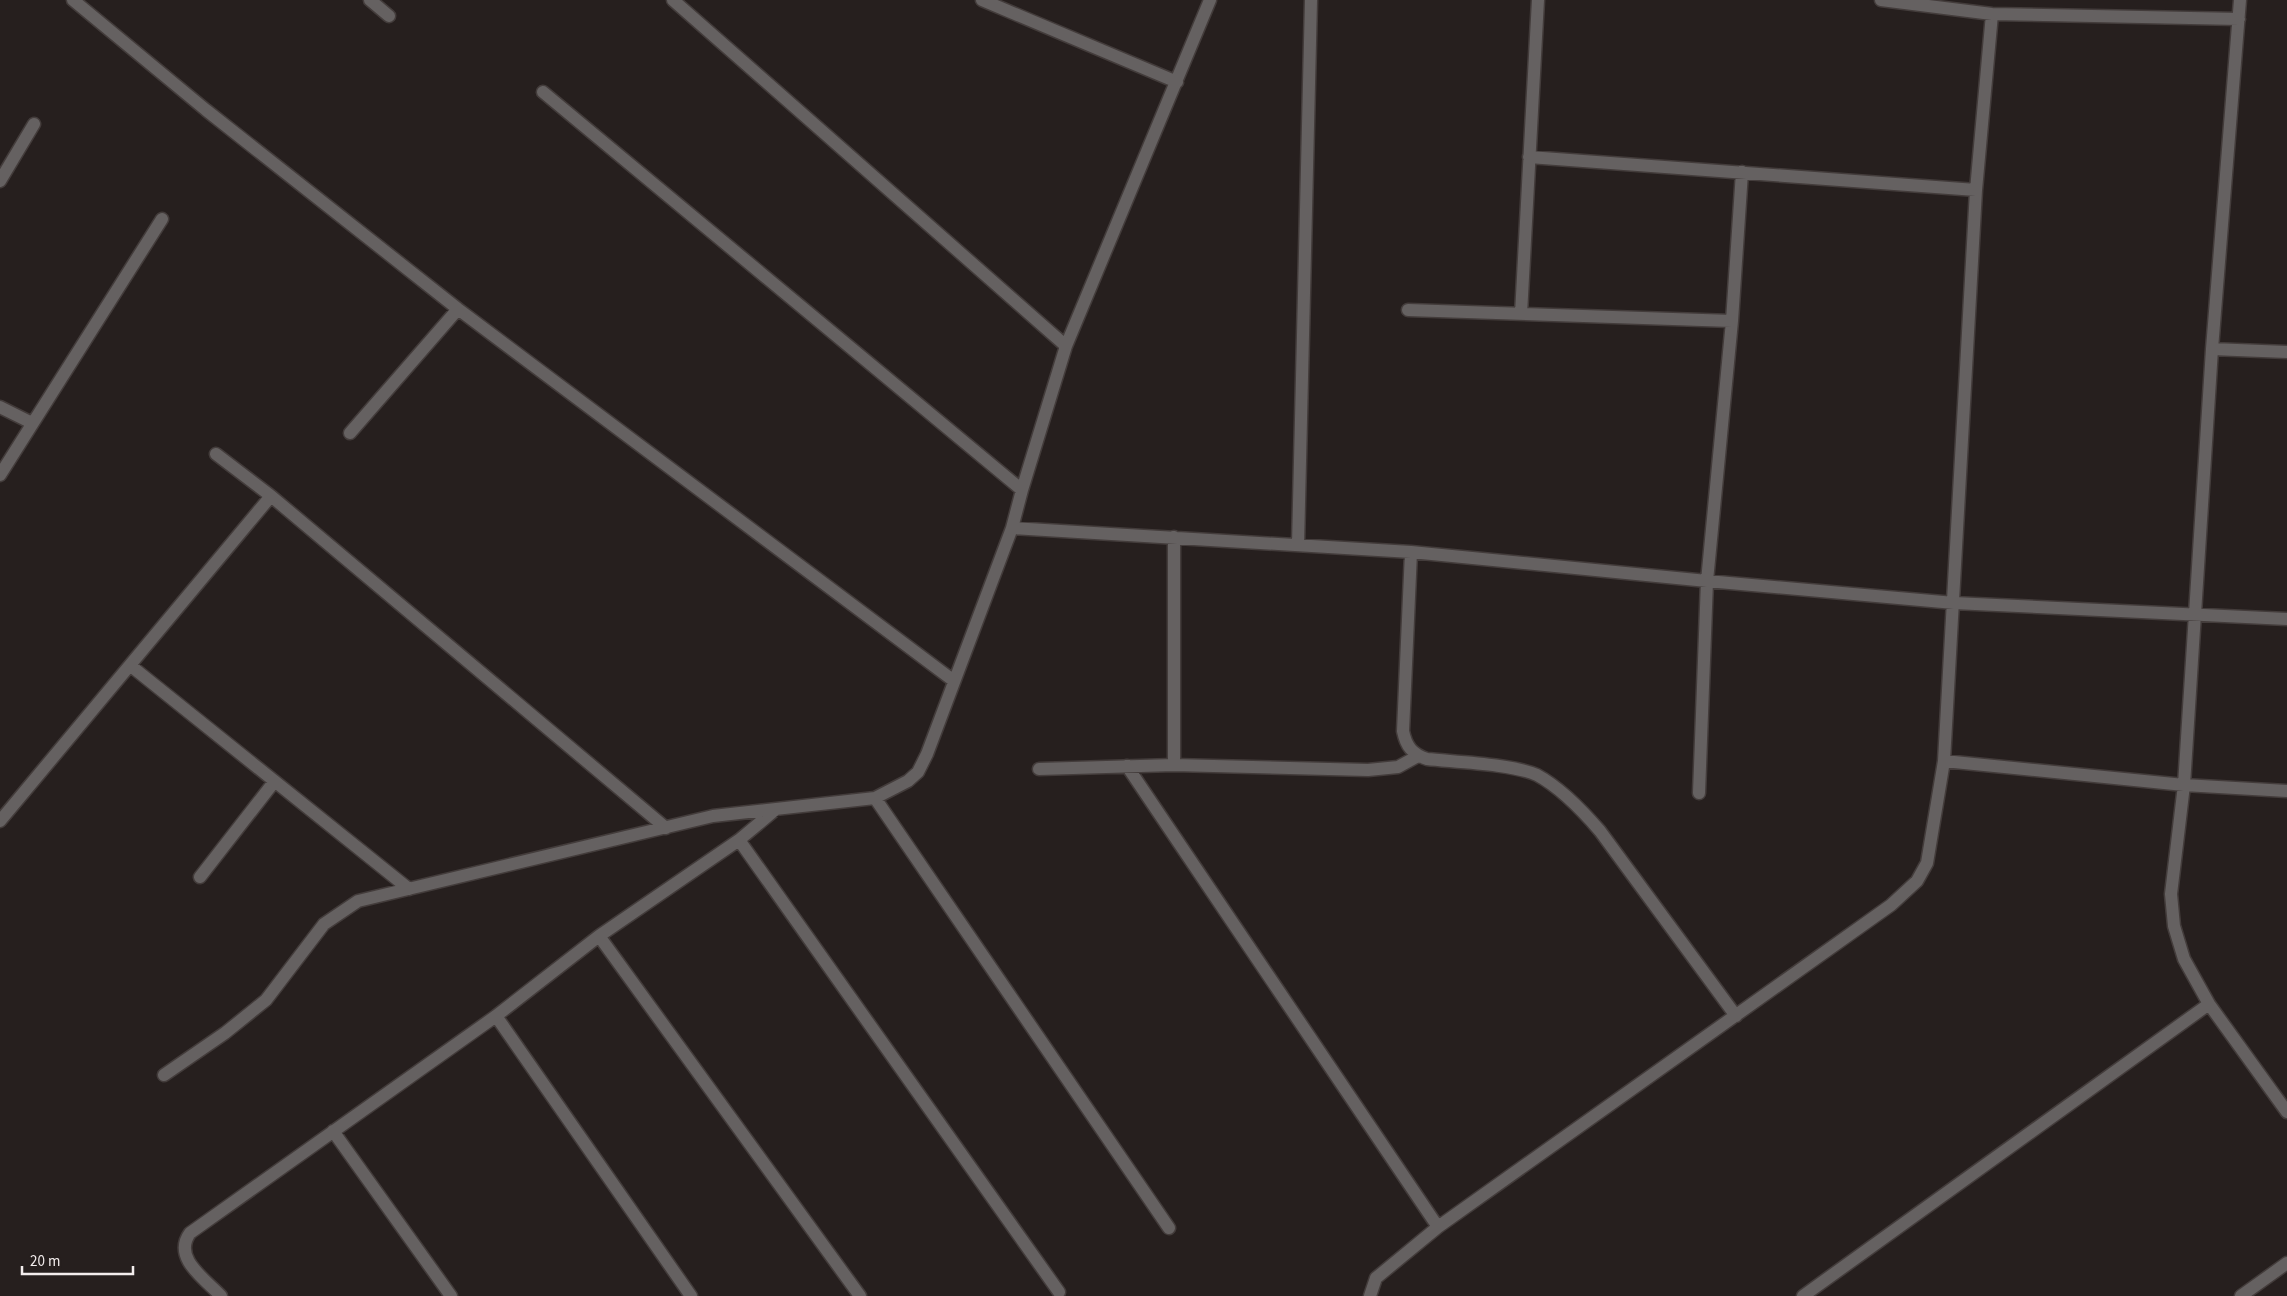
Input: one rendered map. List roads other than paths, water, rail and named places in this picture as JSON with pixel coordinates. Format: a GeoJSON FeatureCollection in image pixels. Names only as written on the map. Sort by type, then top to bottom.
{"type":"FeatureCollection","features":[{"type":"Feature","properties":{"kind":"street"},"geometry":{"type":"LineString","coordinates":[[73,0],[206,110],[458,309],[954,682]]}},
{"type":"Feature","properties":{"kind":"street"},"geometry":{"type":"LineString","coordinates":[[370,0],[389,16]]}},
{"type":"Feature","properties":{"kind":"street"},"geometry":{"type":"LineString","coordinates":[[673,0],[1066,346]]}},
{"type":"Feature","properties":{"kind":"street"},"geometry":{"type":"LineString","coordinates":[[982,0],[1177,82]]}},
{"type":"Feature","properties":{"kind":"street"},"geometry":{"type":"LineString","coordinates":[[164,1075],[226,1033],[266,1000],[324,924],[333,916],[358,901],[713,816],[875,798],[908,781],[918,772],[927,754],[1012,528],[1066,346],[1210,0]]}},
{"type":"Feature","properties":{"kind":"street"},"geometry":{"type":"LineString","coordinates":[[1298,545],[1311,0]]}},
{"type":"Feature","properties":{"kind":"street"},"geometry":{"type":"LineString","coordinates":[[1521,314],[1538,0]]}},
{"type":"Feature","properties":{"kind":"street"},"geometry":{"type":"LineString","coordinates":[[1883,0],[1992,14],[2239,19]]}},
{"type":"Feature","properties":{"kind":"street"},"geometry":{"type":"LineString","coordinates":[[2240,0],[2212,349],[2184,785],[2171,894],[2174,926],[2184,959],[2209,1004],[2287,1112]]}},
{"type":"Feature","properties":{"kind":"street"},"geometry":{"type":"LineString","coordinates":[[1370,1296],[1376,1278],[1438,1227],[1891,905],[1917,881],[1926,863],[1930,851],[1944,761],[1976,190],[1992,14]]}},
{"type":"Feature","properties":{"kind":"street"},"geometry":{"type":"LineString","coordinates":[[543,92],[1022,490]]}},
{"type":"Feature","properties":{"kind":"street"},"geometry":{"type":"LineString","coordinates":[[0,181],[34,124]]}},
{"type":"Feature","properties":{"kind":"street"},"geometry":{"type":"LineString","coordinates":[[1529,157],[1976,190]]}},
{"type":"Feature","properties":{"kind":"street"},"geometry":{"type":"LineString","coordinates":[[1699,793],[1707,581],[1732,321],[1742,172]]}},
{"type":"Feature","properties":{"kind":"street"},"geometry":{"type":"LineString","coordinates":[[0,475],[162,219]]}},
{"type":"Feature","properties":{"kind":"street"},"geometry":{"type":"LineString","coordinates":[[350,433],[458,309]]}},
{"type":"Feature","properties":{"kind":"street"},"geometry":{"type":"LineString","coordinates":[[1408,310],[1732,321]]}},
{"type":"Feature","properties":{"kind":"street"},"geometry":{"type":"LineString","coordinates":[[2212,349],[2287,352]]}},
{"type":"Feature","properties":{"kind":"street"},"geometry":{"type":"LineString","coordinates":[[0,407],[32,423]]}},
{"type":"Feature","properties":{"kind":"street"},"geometry":{"type":"LineString","coordinates":[[216,454],[271,496],[666,828]]}},
{"type":"Feature","properties":{"kind":"street"},"geometry":{"type":"LineString","coordinates":[[0,821],[271,496]]}},
{"type":"Feature","properties":{"kind":"street"},"geometry":{"type":"LineString","coordinates":[[1012,528],[1410,552],[1954,603],[2287,619]]}},
{"type":"Feature","properties":{"kind":"street"},"geometry":{"type":"LineString","coordinates":[[1174,537],[1174,765]]}},
{"type":"Feature","properties":{"kind":"street"},"geometry":{"type":"LineString","coordinates":[[1410,552],[1403,731],[1410,750],[1426,759],[1520,770],[1536,775],[1560,792],[1580,809],[1600,831],[1736,1016]]}},
{"type":"Feature","properties":{"kind":"street"},"geometry":{"type":"LineString","coordinates":[[131,666],[409,889]]}},
{"type":"Feature","properties":{"kind":"street"},"geometry":{"type":"LineString","coordinates":[[1039,769],[1174,765],[1368,770],[1389,769],[1418,756]]}},
{"type":"Feature","properties":{"kind":"street"},"geometry":{"type":"LineString","coordinates":[[1944,761],[2184,785],[2287,791]]}},
{"type":"Feature","properties":{"kind":"street"},"geometry":{"type":"LineString","coordinates":[[1127,766],[1438,1227]]}},
{"type":"Feature","properties":{"kind":"street"},"geometry":{"type":"LineString","coordinates":[[200,877],[274,782]]}},
{"type":"Feature","properties":{"kind":"street"},"geometry":{"type":"LineString","coordinates":[[875,798],[1169,1228]]}},
{"type":"Feature","properties":{"kind":"street"},"geometry":{"type":"LineString","coordinates":[[221,1296],[191,1266],[183,1250],[184,1242],[190,1233],[496,1016],[600,936],[739,840],[775,810]]}},
{"type":"Feature","properties":{"kind":"street"},"geometry":{"type":"LineString","coordinates":[[739,840],[1059,1292]]}},
{"type":"Feature","properties":{"kind":"street"},"geometry":{"type":"LineString","coordinates":[[600,936],[860,1296]]}},
{"type":"Feature","properties":{"kind":"street"},"geometry":{"type":"LineString","coordinates":[[1803,1296],[2209,1004]]}},
{"type":"Feature","properties":{"kind":"street"},"geometry":{"type":"LineString","coordinates":[[496,1016],[691,1296]]}},
{"type":"Feature","properties":{"kind":"street"},"geometry":{"type":"LineString","coordinates":[[333,1131],[451,1296]]}},
{"type":"Feature","properties":{"kind":"street"},"geometry":{"type":"LineString","coordinates":[[2241,1296],[2287,1263]]}}]}
